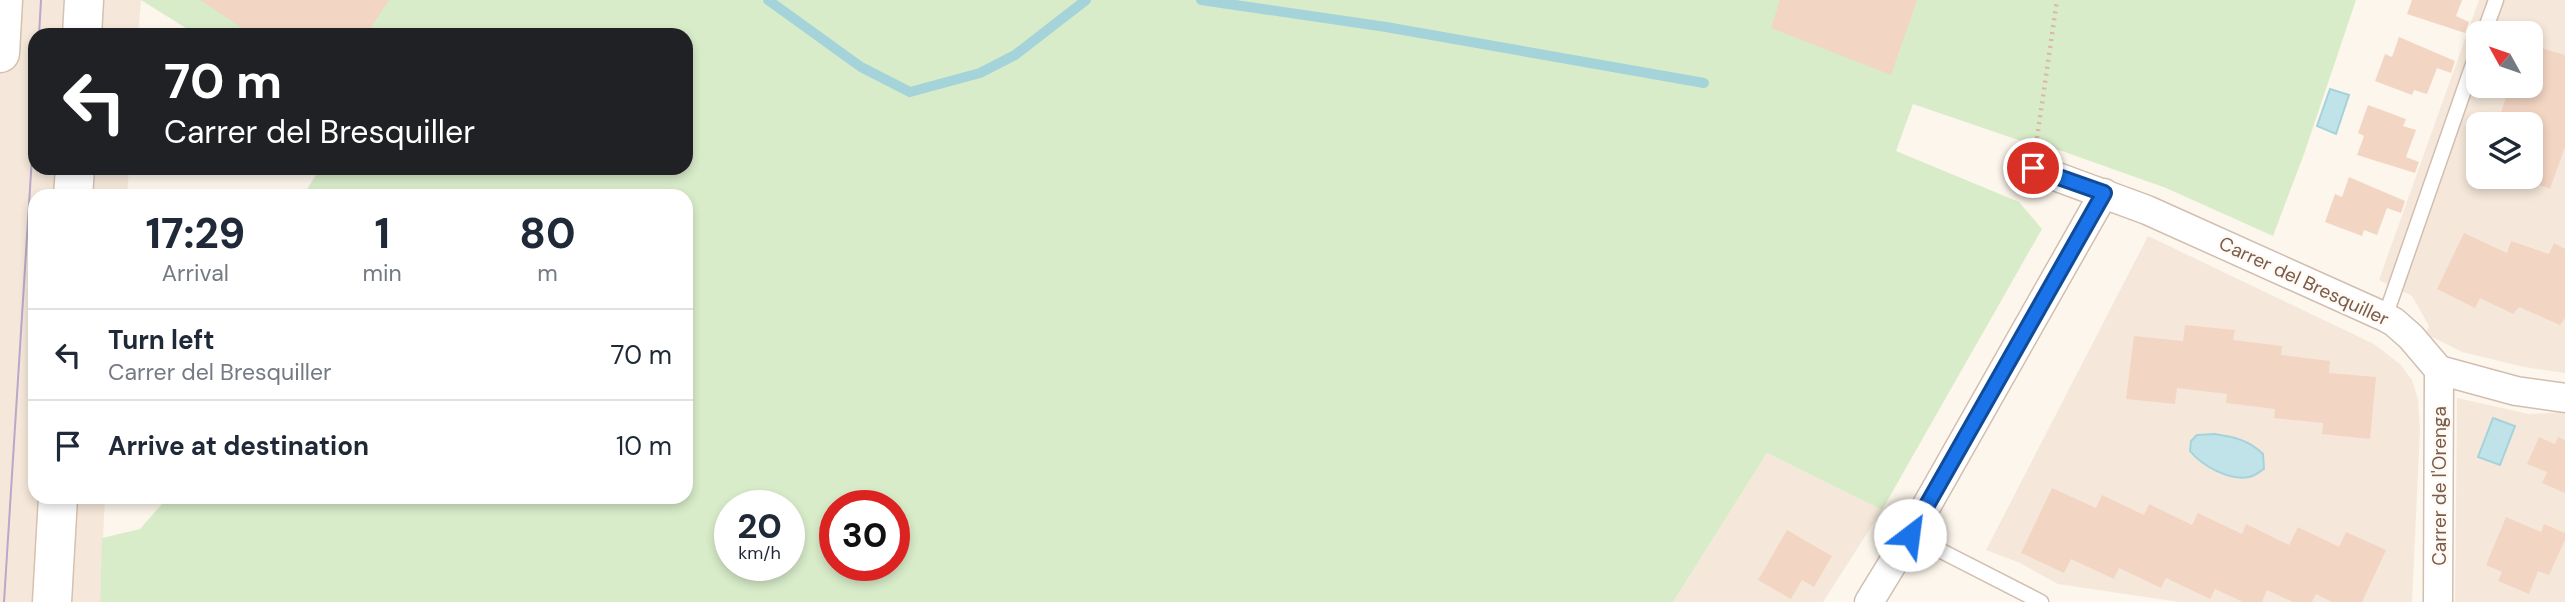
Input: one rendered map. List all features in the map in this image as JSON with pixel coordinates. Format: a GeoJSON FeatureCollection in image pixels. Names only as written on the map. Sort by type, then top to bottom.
{"type":"FeatureCollection","features":[{"type":"Feature","properties":{"kind":"main road"},"geometry":{"type":"LineString","coordinates":[[0,52],[3,0]]}},
{"type":"Feature","properties":{"kind":"main road"},"geometry":{"type":"LineString","coordinates":[[82,28],[84,0]]}},
{"type":"Feature","properties":{"kind":"main road"},"geometry":{"type":"LineString","coordinates":[[52,602],[58,504]]}},
{"type":"Feature","properties":{"kind":"street","name":"Carrer del Bresquiller"},"geometry":{"type":"LineString","coordinates":[[2033,168],[2188,227],[2385,317],[2411,337],[2439,370]]}},
{"type":"Feature","properties":{"kind":"street"},"geometry":{"type":"LineString","coordinates":[[1869,602],[1910,535],[2104,193]]}},
{"type":"Feature","properties":{"kind":"street"},"geometry":{"type":"LineString","coordinates":[[2439,370],[2516,391],[2565,398]]}},
{"type":"Feature","properties":{"kind":"street","name":"Carrer de l'Orenga"},"geometry":{"type":"LineString","coordinates":[[2438,602],[2439,370]]}},
{"type":"Feature","properties":{"kind":"lane"},"geometry":{"type":"LineString","coordinates":[[2488,21],[2496,0]]}},
{"type":"Feature","properties":{"kind":"lane"},"geometry":{"type":"LineString","coordinates":[[2385,317],[2466,84]]}},
{"type":"Feature","properties":{"kind":"lane"},"geometry":{"type":"LineString","coordinates":[[1910,535],[2041,602]]}},
{"type":"Feature","properties":{"kind":"path"},"geometry":{"type":"LineString","coordinates":[[2033,168],[2057,0]]}},
{"type":"Feature","properties":{"kind":"shaded area"},"geometry":{"type":"Polygon","coordinates":[[[0,0],[141,0],[139,28],[28,28],[28,175],[128,175],[128,189],[28,189],[28,504],[105,504],[100,602],[0,602],[0,0]]]}},
{"type":"Feature","properties":{"kind":"shaded area"},"geometry":{"type":"Polygon","coordinates":[[[2479,0],[2565,0],[2565,373],[2524,367],[2462,352],[2426,334],[2429,326],[2412,296],[2379,280],[2466,36],[2466,98],[2543,98],[2543,21],[2472,21],[2479,0]]]}},
{"type":"Feature","properties":{"kind":"shaded area"},"geometry":{"type":"Polygon","coordinates":[[[2148,236],[2374,344],[2400,364],[2412,380],[2418,399],[2420,430],[2412,602],[2179,602],[2058,584],[2020,563],[1986,550],[2148,236]]]}},
{"type":"Feature","properties":{"kind":"shaded area"},"geometry":{"type":"Polygon","coordinates":[[[2457,398],[2529,414],[2565,412],[2565,602],[2455,602],[2457,398]]]}},
{"type":"Feature","properties":{"kind":"shaded area"},"geometry":{"type":"Polygon","coordinates":[[[1767,453],[1882,510],[1823,602],[1673,602],[1767,453]]]}},
{"type":"Feature","properties":{"kind":"green space"},"geometry":{"type":"Polygon","coordinates":[[[141,0],[2356,0],[2273,236],[2166,188],[2062,151],[2030,144],[1913,104],[1896,151],[2019,202],[2042,229],[1882,510],[1767,453],[1673,602],[100,602],[102,538],[140,529],[162,504],[693,504],[693,189],[307,189],[316,175],[693,175],[693,28],[186,28],[141,0]]]}},
{"type":"Feature","properties":{"kind":"water"},"geometry":{"type":"Polygon","coordinates":[[[2330,89],[2349,95],[2336,134],[2317,126],[2330,89]]]}},
{"type":"Feature","properties":{"kind":"water"},"geometry":{"type":"Polygon","coordinates":[[[2493,418],[2515,426],[2500,465],[2478,457],[2493,418]]]}},
{"type":"Feature","properties":{"kind":"water"},"geometry":{"type":"Polygon","coordinates":[[[2215,434],[2241,440],[2258,449],[2263,454],[2264,469],[2253,476],[2233,477],[2202,462],[2190,451],[2191,441],[2197,435],[2215,434]]]}},
{"type":"Feature","properties":{"kind":"building"},"geometry":{"type":"Polygon","coordinates":[[[200,0],[389,0],[371,28],[242,28],[200,0]]]}},
{"type":"Feature","properties":{"kind":"building"},"geometry":{"type":"Polygon","coordinates":[[[1780,0],[1917,0],[1891,75],[1771,28],[1780,0]]]}},
{"type":"Feature","properties":{"kind":"building"},"geometry":{"type":"Polygon","coordinates":[[[2412,0],[2462,0],[2456,16],[2467,21],[2466,30],[2465,33],[2407,14],[2412,0]]]}},
{"type":"Feature","properties":{"kind":"building"},"geometry":{"type":"Polygon","coordinates":[[[2399,37],[2455,61],[2451,73],[2437,68],[2427,94],[2414,90],[2412,95],[2375,81],[2385,54],[2392,57],[2399,37]]]}},
{"type":"Feature","properties":{"kind":"building"},"geometry":{"type":"Polygon","coordinates":[[[2543,49],[2565,55],[2565,147],[2550,189],[2543,186],[2543,112],[2501,112],[2506,98],[2543,98],[2543,49]]]}},
{"type":"Feature","properties":{"kind":"building"},"geometry":{"type":"Polygon","coordinates":[[[2368,105],[2406,119],[2403,126],[2416,130],[2406,157],[2419,162],[2415,173],[2357,155],[2364,136],[2358,133],[2368,105]]]}},
{"type":"Feature","properties":{"kind":"building"},"geometry":{"type":"Polygon","coordinates":[[[2349,177],[2405,201],[2401,213],[2387,208],[2377,235],[2364,230],[2362,236],[2325,222],[2335,194],[2342,197],[2349,177]]]}},
{"type":"Feature","properties":{"kind":"building"},"geometry":{"type":"Polygon","coordinates":[[[2464,233],[2507,253],[2511,241],[2549,254],[2554,243],[2565,249],[2565,318],[2560,325],[2519,307],[2513,314],[2480,298],[2475,308],[2437,289],[2464,233]]]}},
{"type":"Feature","properties":{"kind":"building"},"geometry":{"type":"Polygon","coordinates":[[[2185,325],[2235,330],[2233,340],[2282,346],[2281,355],[2330,361],[2329,373],[2376,377],[2370,439],[2322,434],[2323,423],[2274,418],[2275,409],[2226,403],[2227,394],[2177,388],[2175,404],[2126,399],[2134,336],[2183,341],[2185,325]]]}},
{"type":"Feature","properties":{"kind":"building"},"geometry":{"type":"Polygon","coordinates":[[[2539,437],[2555,444],[2558,437],[2565,440],[2565,493],[2542,483],[2547,472],[2527,464],[2539,437]]]}},
{"type":"Feature","properties":{"kind":"building"},"geometry":{"type":"Polygon","coordinates":[[[2052,488],[2096,508],[2102,495],[2144,515],[2149,504],[2192,525],[2198,513],[2242,534],[2246,524],[2289,545],[2298,527],[2339,547],[2346,532],[2386,550],[2362,602],[2332,602],[2316,594],[2312,602],[2293,602],[2267,590],[2262,602],[2243,602],[2215,589],[2210,599],[2166,578],[2161,588],[2119,568],[2114,579],[2071,559],[2064,573],[2021,553],[2052,488]]]}},
{"type":"Feature","properties":{"kind":"building"},"geometry":{"type":"Polygon","coordinates":[[[2506,517],[2541,532],[2544,524],[2565,533],[2565,540],[2549,575],[2538,571],[2529,594],[2498,581],[2502,572],[2486,565],[2506,517]]]}},
{"type":"Feature","properties":{"kind":"building"},"geometry":{"type":"Polygon","coordinates":[[[1787,530],[1832,556],[1814,587],[1802,580],[1791,599],[1758,580],[1787,530]]]}},
{"type":"Feature","properties":{"kind":"waterway"},"geometry":{"type":"LineString","coordinates":[[768,0],[861,67],[910,92],[980,73],[1015,55],[1086,0]]}},
{"type":"Feature","properties":{"kind":"waterway"},"geometry":{"type":"LineString","coordinates":[[1201,0],[1386,27],[1704,83]]}},
{"type":"Feature","properties":{"kind":"tram line"},"geometry":{"type":"LineString","coordinates":[[39,28],[41,0]]}},
{"type":"Feature","properties":{"kind":"tram line"},"geometry":{"type":"LineString","coordinates":[[30,189],[31,175]]}},
{"type":"Feature","properties":{"kind":"tram line"},"geometry":{"type":"LineString","coordinates":[[4,602],[28,220]]}},
{"type":"Feature","properties":{"kind":"route"},"geometry":{"type":"LineString","coordinates":[[1910,535],[2104,193],[2033,168]]}}]}
